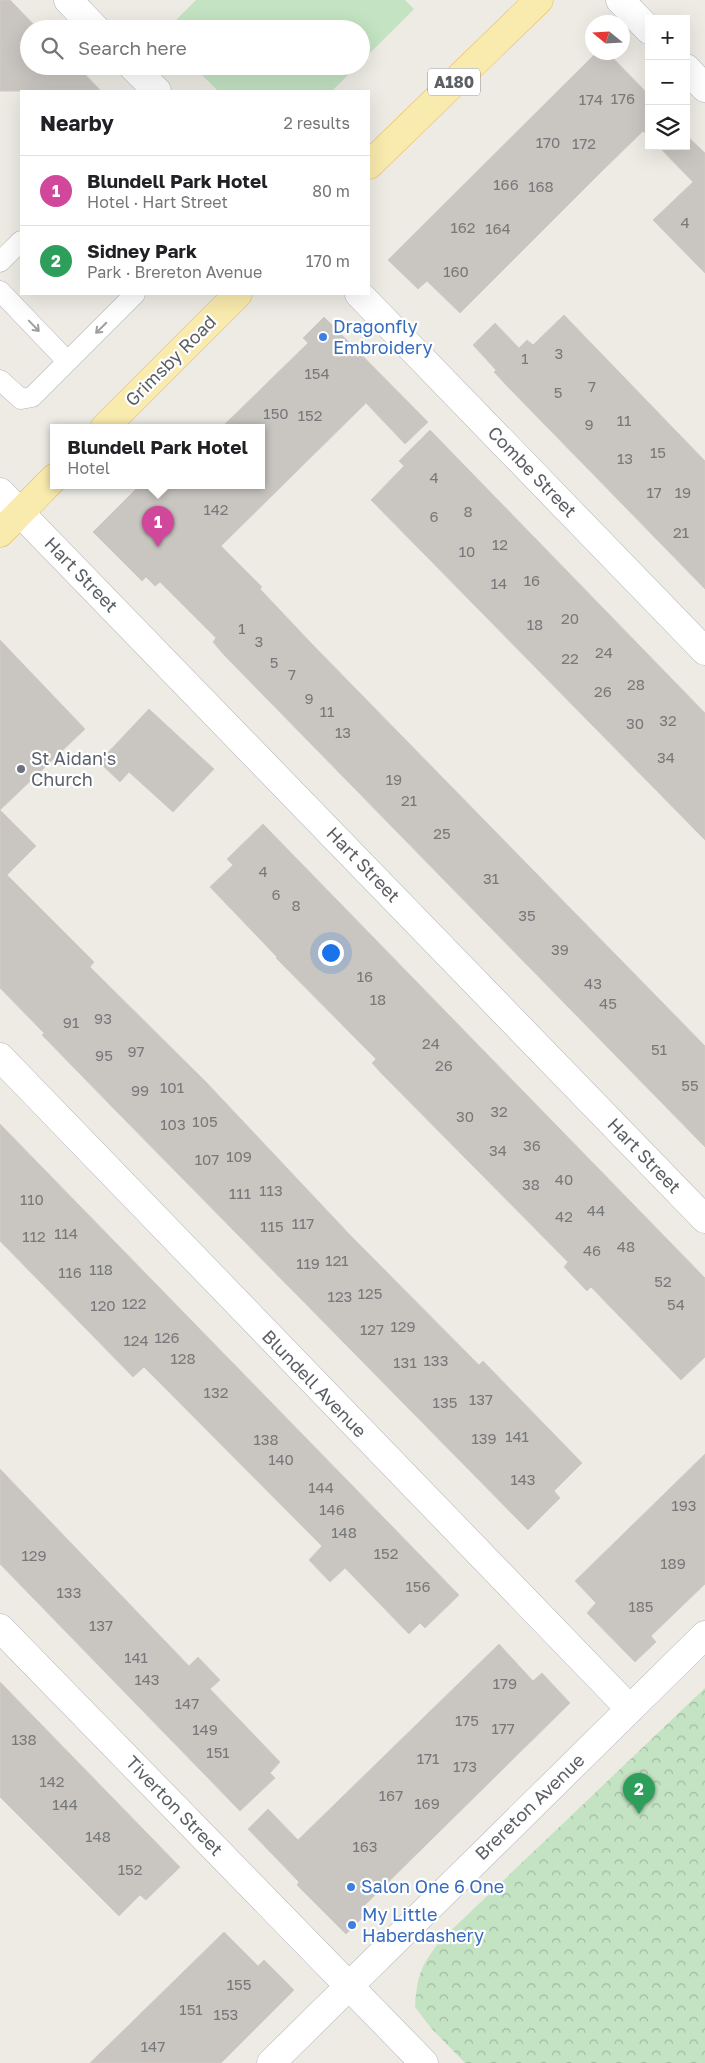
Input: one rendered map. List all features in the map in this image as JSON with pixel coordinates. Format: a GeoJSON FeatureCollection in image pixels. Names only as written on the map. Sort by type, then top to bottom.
{"type":"FeatureCollection","features":[{"type":"Feature","properties":{"kind":"main road","name":"A180"},"geometry":{"type":"LineString","coordinates":[[370,163],[539,0]]}},
{"type":"Feature","properties":{"kind":"main road","name":"Grimsby Road"},"geometry":{"type":"LineString","coordinates":[[108,424],[237,295]]}},
{"type":"Feature","properties":{"kind":"main road"},"geometry":{"type":"LineString","coordinates":[[0,532],[50,482]]}},
{"type":"Feature","properties":{"kind":"street"},"geometry":{"type":"LineString","coordinates":[[68,0],[87,20]]}},
{"type":"Feature","properties":{"kind":"street"},"geometry":{"type":"LineString","coordinates":[[620,0],[645,26]]}},
{"type":"Feature","properties":{"kind":"street"},"geometry":{"type":"LineString","coordinates":[[690,72],[705,88]]}},
{"type":"Feature","properties":{"kind":"street"},"geometry":{"type":"LineString","coordinates":[[141,75],[155,90]]}},
{"type":"Feature","properties":{"kind":"street","name":"Combe Street"},"geometry":{"type":"LineString","coordinates":[[360,295],[705,651]]}},
{"type":"Feature","properties":{"kind":"street","name":"Hart Street"},"geometry":{"type":"LineString","coordinates":[[0,492],[705,1219]]}},
{"type":"Feature","properties":{"kind":"street","name":"Blundell Avenue"},"geometry":{"type":"LineString","coordinates":[[0,1058],[630,1709]]}},
{"type":"Feature","properties":{"kind":"street","name":"Tiverton Street"},"geometry":{"type":"LineString","coordinates":[[0,1628],[424,2063]]}},
{"type":"Feature","properties":{"kind":"street","name":"Brereton Avenue"},"geometry":{"type":"LineString","coordinates":[[271,2063],[705,1635]]}},
{"type":"Feature","properties":{"kind":"lane"},"geometry":{"type":"LineString","coordinates":[[0,262],[20,242]]}},
{"type":"Feature","properties":{"kind":"lane"},"geometry":{"type":"LineString","coordinates":[[0,292],[67,361]]}},
{"type":"Feature","properties":{"kind":"lane"},"geometry":{"type":"LineString","coordinates":[[0,380],[21,399],[32,397],[134,295]]}},
{"type":"Feature","properties":{"kind":"green space"},"geometry":{"type":"Polygon","coordinates":[[[196,0],[405,0],[414,9],[370,53],[370,20],[176,20],[196,0]]]}},
{"type":"Feature","properties":{"kind":"green space"},"geometry":{"type":"Polygon","coordinates":[[[202,75],[348,75],[333,90],[217,90],[202,75]]]}},
{"type":"Feature","properties":{"kind":"green space"},"geometry":{"type":"Polygon","coordinates":[[[705,1688],[705,2063],[465,2063],[431,2028],[415,2007],[419,1978],[429,1957],[441,1940],[705,1688]]]}},
{"type":"Feature","properties":{"kind":"building"},"geometry":{"type":"Polygon","coordinates":[[[0,0],[10,0],[29,20],[20,20],[20,75],[86,75],[100,90],[20,90],[0,91],[0,0]]]}},
{"type":"Feature","properties":{"kind":"building"},"geometry":{"type":"Polygon","coordinates":[[[589,60],[615,60],[645,91],[645,133],[643,131],[460,313],[427,281],[418,289],[388,260],[589,60]]]}},
{"type":"Feature","properties":{"kind":"building"},"geometry":{"type":"Polygon","coordinates":[[[690,139],[705,153],[705,273],[653,220],[693,182],[662,150],[690,150],[690,139]]]}},
{"type":"Feature","properties":{"kind":"building"},"geometry":{"type":"Polygon","coordinates":[[[564,315],[705,461],[705,589],[508,387],[494,372],[496,370],[473,345],[495,323],[519,348],[527,340],[533,345],[564,315]]]}},
{"type":"Feature","properties":{"kind":"building"},"geometry":{"type":"Polygon","coordinates":[[[324,317],[428,422],[405,444],[366,403],[221,546],[262,587],[260,589],[311,643],[705,1046],[705,1147],[225,656],[213,642],[216,638],[160,582],[155,586],[146,577],[142,581],[93,532],[136,489],[265,489],[265,424],[225,424],[308,343],[303,338],[324,317]]]}},
{"type":"Feature","properties":{"kind":"building"},"geometry":{"type":"Polygon","coordinates":[[[430,430],[705,713],[705,840],[371,500],[404,466],[399,461],[430,430]]]}},
{"type":"Feature","properties":{"kind":"building","name":"St Aidan's Church"},"geometry":{"type":"Polygon","coordinates":[[[0,640],[85,729],[0,810],[0,640]]]}},
{"type":"Feature","properties":{"kind":"building"},"geometry":{"type":"Polygon","coordinates":[[[149,709],[214,769],[173,812],[129,772],[120,782],[99,762],[149,709]]]}},
{"type":"Feature","properties":{"kind":"building"},"geometry":{"type":"Polygon","coordinates":[[[0,810],[36,846],[7,875],[94,962],[90,967],[206,1082],[351,1236],[479,1365],[483,1361],[582,1463],[554,1491],[560,1498],[528,1530],[42,1035],[44,1033],[0,988],[0,810]]]}},
{"type":"Feature","properties":{"kind":"building"},"geometry":{"type":"Polygon","coordinates":[[[263,824],[705,1278],[705,1357],[681,1380],[591,1287],[587,1291],[564,1267],[568,1262],[382,1074],[372,1063],[376,1059],[276,958],[210,887],[233,865],[227,859],[263,824]]]}},
{"type":"Feature","properties":{"kind":"building"},"geometry":{"type":"Polygon","coordinates":[[[0,1124],[459,1595],[425,1628],[420,1623],[409,1634],[345,1568],[330,1582],[309,1560],[322,1546],[144,1367],[133,1377],[0,1241],[0,1124]]]}},
{"type":"Feature","properties":{"kind":"building"},"geometry":{"type":"Polygon","coordinates":[[[705,1454],[705,1584],[651,1636],[656,1642],[635,1662],[587,1613],[596,1603],[575,1581],[705,1454]]]}},
{"type":"Feature","properties":{"kind":"building"},"geometry":{"type":"Polygon","coordinates":[[[0,1469],[189,1666],[198,1657],[220,1680],[210,1689],[280,1762],[270,1773],[275,1778],[240,1811],[0,1564],[0,1469]]]}},
{"type":"Feature","properties":{"kind":"building"},"geometry":{"type":"Polygon","coordinates":[[[499,1644],[533,1681],[542,1673],[570,1703],[362,1908],[366,1914],[346,1934],[297,1885],[299,1882],[248,1829],[268,1809],[298,1840],[499,1644]]]}},
{"type":"Feature","properties":{"kind":"building"},"geometry":{"type":"Polygon","coordinates":[[[0,1682],[180,1867],[146,1900],[140,1895],[119,1916],[0,1797],[0,1682]]]}},
{"type":"Feature","properties":{"kind":"building"},"geometry":{"type":"Polygon","coordinates":[[[224,1932],[258,1966],[264,1960],[294,1990],[221,2063],[90,2063],[224,1932]]]}},
{"type":"Feature","properties":{"kind":"place","name":"Dragonfly Embroidery"},"geometry":{"type":"Point","coordinates":[323,337]}},
{"type":"Feature","properties":{"kind":"place","name":"Blundell Park Hotel"},"geometry":{"type":"Point","coordinates":[158,547]}},
{"type":"Feature","properties":{"kind":"place","name":"St Aidan's Church"},"geometry":{"type":"Point","coordinates":[21,769]}},
{"type":"Feature","properties":{"kind":"place","name":"Sidney Park"},"geometry":{"type":"Point","coordinates":[639,1814]}},
{"type":"Feature","properties":{"kind":"place","name":"Salon One 6 One"},"geometry":{"type":"Point","coordinates":[351,1887]}},
{"type":"Feature","properties":{"kind":"place","name":"My Little Haberdashery"},"geometry":{"type":"Point","coordinates":[352,1925]}}]}
